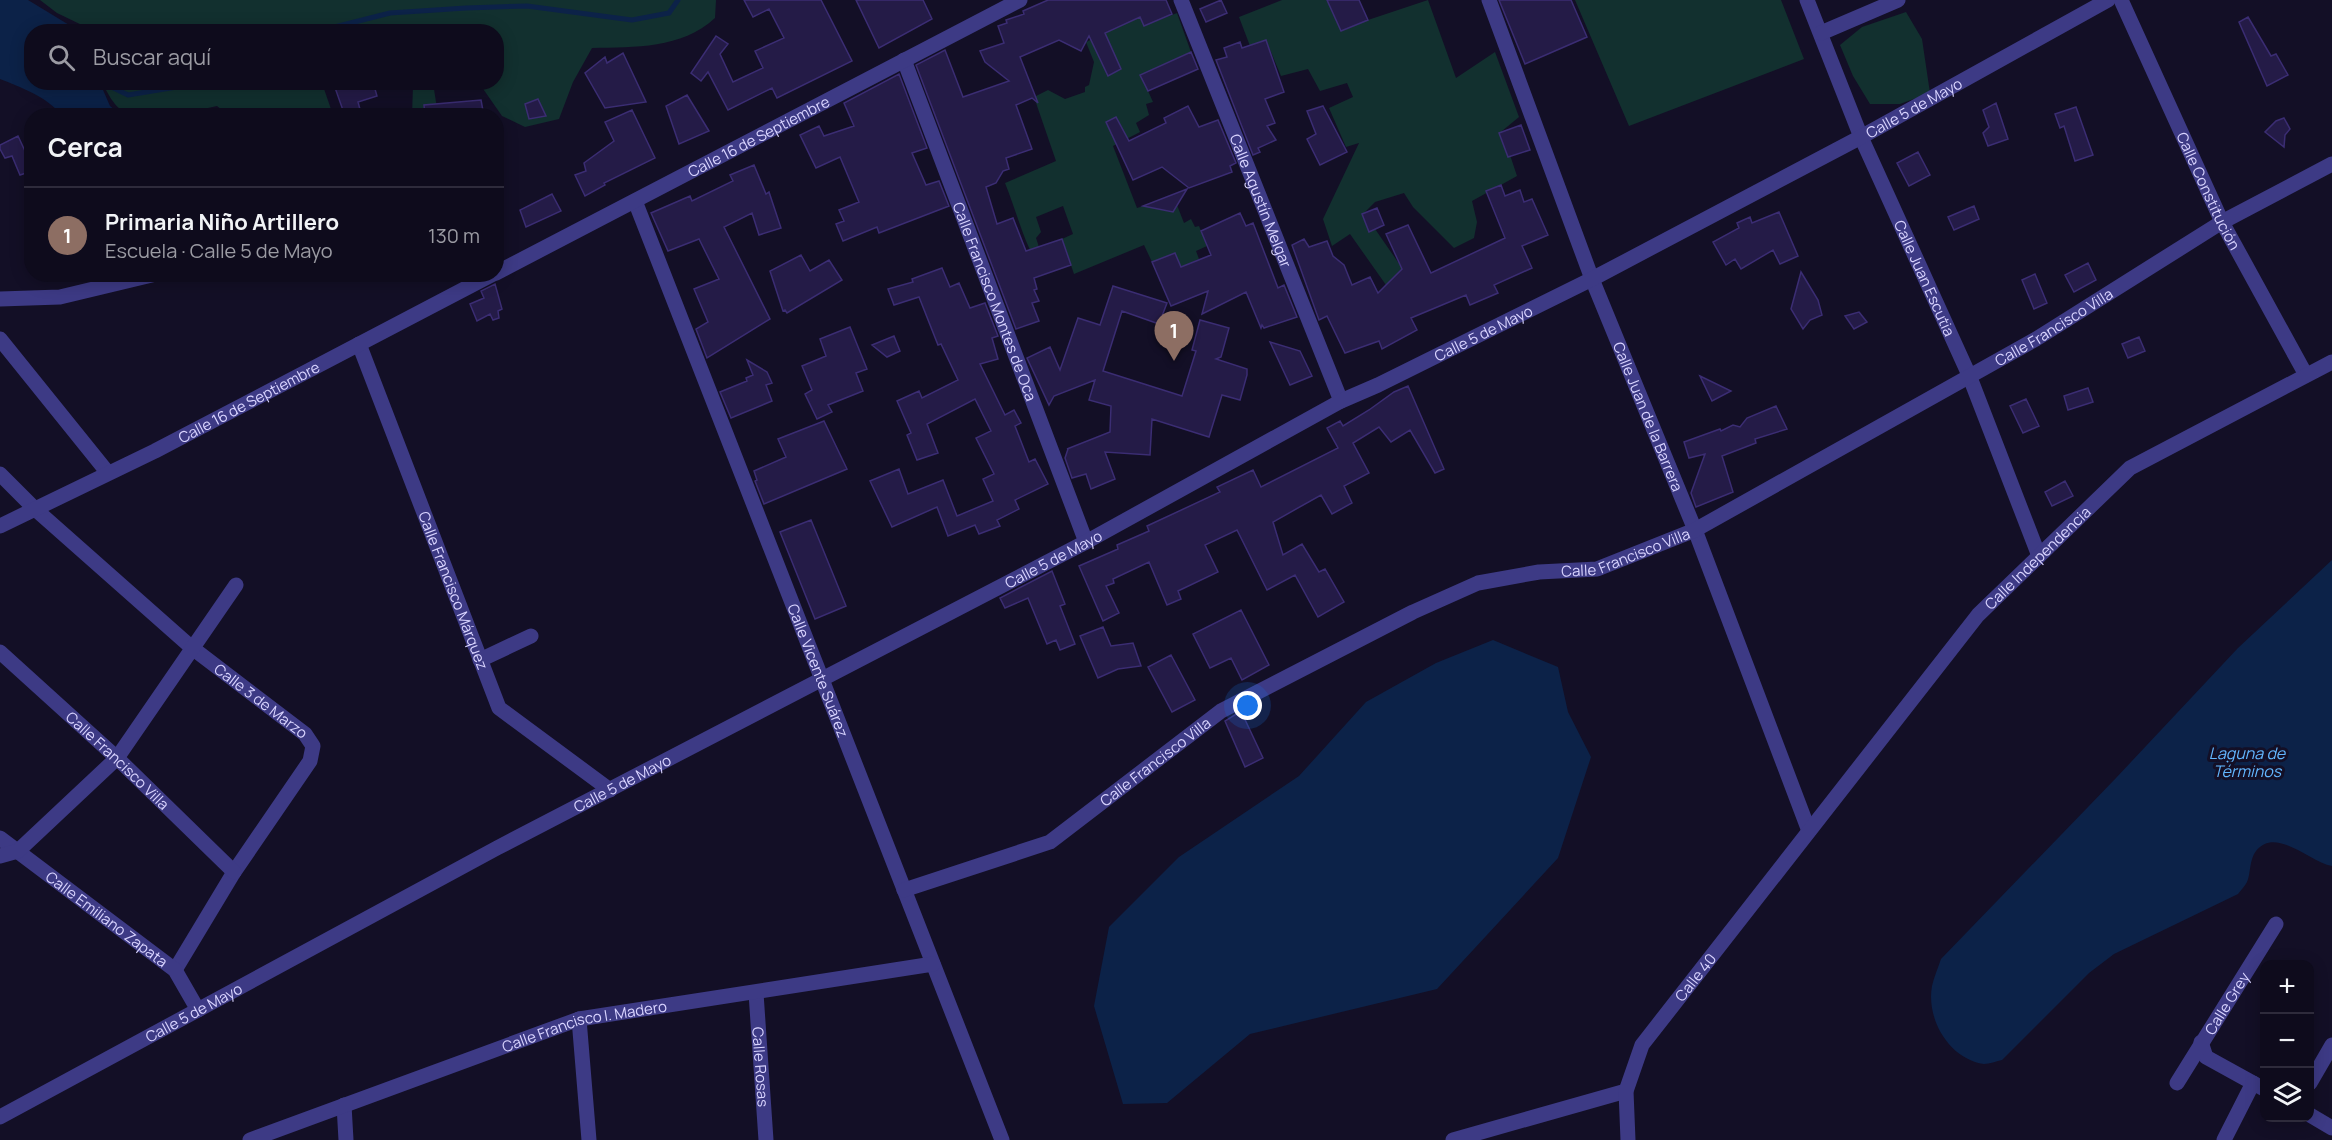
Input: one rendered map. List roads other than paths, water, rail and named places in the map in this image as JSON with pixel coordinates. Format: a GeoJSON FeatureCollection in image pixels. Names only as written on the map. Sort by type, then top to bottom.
{"type":"FeatureCollection","features":[{"type":"Feature","properties":{"kind":"street","name":"Calle 16 de Septiembre"},"geometry":{"type":"LineString","coordinates":[[504,267],[1020,0]]}},
{"type":"Feature","properties":{"kind":"street","name":"Calle Agustín Melgar"},"geometry":{"type":"LineString","coordinates":[[1181,0],[1341,401]]}},
{"type":"Feature","properties":{"kind":"street","name":"Calle Juan de la Barrera"},"geometry":{"type":"LineString","coordinates":[[1489,0],[1592,279],[1695,530],[1809,831]]}},
{"type":"Feature","properties":{"kind":"street","name":"Calle Juan Escutia"},"geometry":{"type":"LineString","coordinates":[[1808,0],[1861,137],[1969,375],[2039,556]]}},
{"type":"Feature","properties":{"kind":"street"},"geometry":{"type":"LineString","coordinates":[[1821,33],[1898,0]]}},
{"type":"Feature","properties":{"kind":"street","name":"Calle 5 de Mayo"},"geometry":{"type":"LineString","coordinates":[[0,1117],[497,848],[1086,542],[1341,401],[1378,386],[1592,279],[1861,137],[2108,0]]}},
{"type":"Feature","properties":{"kind":"street","name":"Calle Constitución"},"geometry":{"type":"LineString","coordinates":[[2121,0],[2222,222],[2306,375]]}},
{"type":"Feature","properties":{"kind":"street","name":"Calle Francisco Montes de Oca"},"geometry":{"type":"LineString","coordinates":[[904,60],[1086,542]]}},
{"type":"Feature","properties":{"kind":"street","name":"Calle Francisco Villa"},"geometry":{"type":"LineString","coordinates":[[904,890],[1050,842],[1221,711],[1478,583],[1539,572],[1597,569],[1695,530],[2036,339],[2222,222],[2332,164]]}},
{"type":"Feature","properties":{"kind":"street","name":"Calle Vicente Suárez"},"geometry":{"type":"LineString","coordinates":[[635,201],[1000,1140]]}},
{"type":"Feature","properties":{"kind":"street"},"geometry":{"type":"LineString","coordinates":[[0,299],[60,297],[123,282]]}},
{"type":"Feature","properties":{"kind":"street","name":"Calle 16 de Septiembre"},"geometry":{"type":"LineString","coordinates":[[0,526],[108,473],[476,282]]}},
{"type":"Feature","properties":{"kind":"street"},"geometry":{"type":"LineString","coordinates":[[0,339],[108,473]]}},
{"type":"Feature","properties":{"kind":"street","name":"Calle Francisco Márquez"},"geometry":{"type":"LineString","coordinates":[[359,344],[499,708],[610,790]]}},
{"type":"Feature","properties":{"kind":"street","name":"Calle Independencia"},"geometry":{"type":"LineString","coordinates":[[1809,831],[1978,615],[2130,468],[2332,362]]}},
{"type":"Feature","properties":{"kind":"street","name":"Calle 3 de Marzo"},"geometry":{"type":"LineString","coordinates":[[0,474],[35,509],[192,647],[305,734],[313,746],[310,761],[234,872],[175,970]]}},
{"type":"Feature","properties":{"kind":"street"},"geometry":{"type":"LineString","coordinates":[[0,856],[18,850],[117,758],[236,585]]}},
{"type":"Feature","properties":{"kind":"street"},"geometry":{"type":"LineString","coordinates":[[480,660],[531,636]]}},
{"type":"Feature","properties":{"kind":"street","name":"Calle Francisco Villa"},"geometry":{"type":"LineString","coordinates":[[0,652],[117,758],[234,872]]}},
{"type":"Feature","properties":{"kind":"street","name":"Calle 40"},"geometry":{"type":"LineString","coordinates":[[1628,1140],[1626,1091],[1642,1044],[1809,831]]}},
{"type":"Feature","properties":{"kind":"street","name":"Calle Emiliano Zapata"},"geometry":{"type":"LineString","coordinates":[[0,838],[175,970],[198,1010]]}},
{"type":"Feature","properties":{"kind":"street","name":"Calle Grey"},"geometry":{"type":"LineString","coordinates":[[2177,1083],[2276,924]]}},
{"type":"Feature","properties":{"kind":"street","name":"Calle Francisco I. Madero"},"geometry":{"type":"LineString","coordinates":[[250,1140],[579,1019],[933,964]]}},
{"type":"Feature","properties":{"kind":"street","name":"Calle Rosas"},"geometry":{"type":"LineString","coordinates":[[756,993],[766,1140]]}},
{"type":"Feature","properties":{"kind":"street"},"geometry":{"type":"LineString","coordinates":[[579,1019],[589,1140]]}},
{"type":"Feature","properties":{"kind":"street"},"geometry":{"type":"LineString","coordinates":[[2201,1042],[2206,1057],[2259,1086],[2224,1140]]}},
{"type":"Feature","properties":{"kind":"street"},"geometry":{"type":"LineString","coordinates":[[2314,1076],[2332,1045]]}},
{"type":"Feature","properties":{"kind":"street"},"geometry":{"type":"LineString","coordinates":[[1453,1140],[1626,1091]]}},
{"type":"Feature","properties":{"kind":"street"},"geometry":{"type":"LineString","coordinates":[[344,1105],[346,1140]]}},
{"type":"Feature","properties":{"kind":"street"},"geometry":{"type":"LineString","coordinates":[[2314,1117],[2332,1128]]}},
{"type":"Feature","properties":{"kind":"water"},"geometry":{"type":"Polygon","coordinates":[[[0,0],[28,0],[67,24],[24,24],[24,89],[0,79],[0,0]]]}},
{"type":"Feature","properties":{"kind":"water"},"geometry":{"type":"Polygon","coordinates":[[[27,90],[103,90],[112,108],[54,108],[27,90]]]}},
{"type":"Feature","properties":{"kind":"water","name":"Laguna de Términos"},"geometry":{"type":"Polygon","coordinates":[[[2332,560],[2332,866],[2283,844],[2273,842],[2264,844],[2256,851],[2247,882],[2238,894],[2114,954],[2089,973],[2002,1060],[1984,1064],[1971,1061],[1960,1054],[1943,1036],[1933,1011],[1932,986],[1941,959],[2238,648],[2332,560]]]}},
{"type":"Feature","properties":{"kind":"water"},"geometry":{"type":"Polygon","coordinates":[[[1493,640],[1558,667],[1568,712],[1591,757],[1558,858],[1437,989],[1250,1034],[1167,1103],[1123,1104],[1094,1006],[1109,927],[1179,857],[1299,776],[1366,702],[1436,663],[1493,640]]]}},
{"type":"Feature","properties":{"kind":"waterway"},"geometry":{"type":"LineString","coordinates":[[347,24],[390,13],[527,6],[632,20],[669,13],[678,0]]}},
{"type":"Feature","properties":{"kind":"waterway"},"geometry":{"type":"LineString","coordinates":[[118,90],[128,95],[158,90]]}},
{"type":"Feature","properties":{"kind":"place","name":"Primaria Niño Artillero"},"geometry":{"type":"Point","coordinates":[1174,361]}}]}
